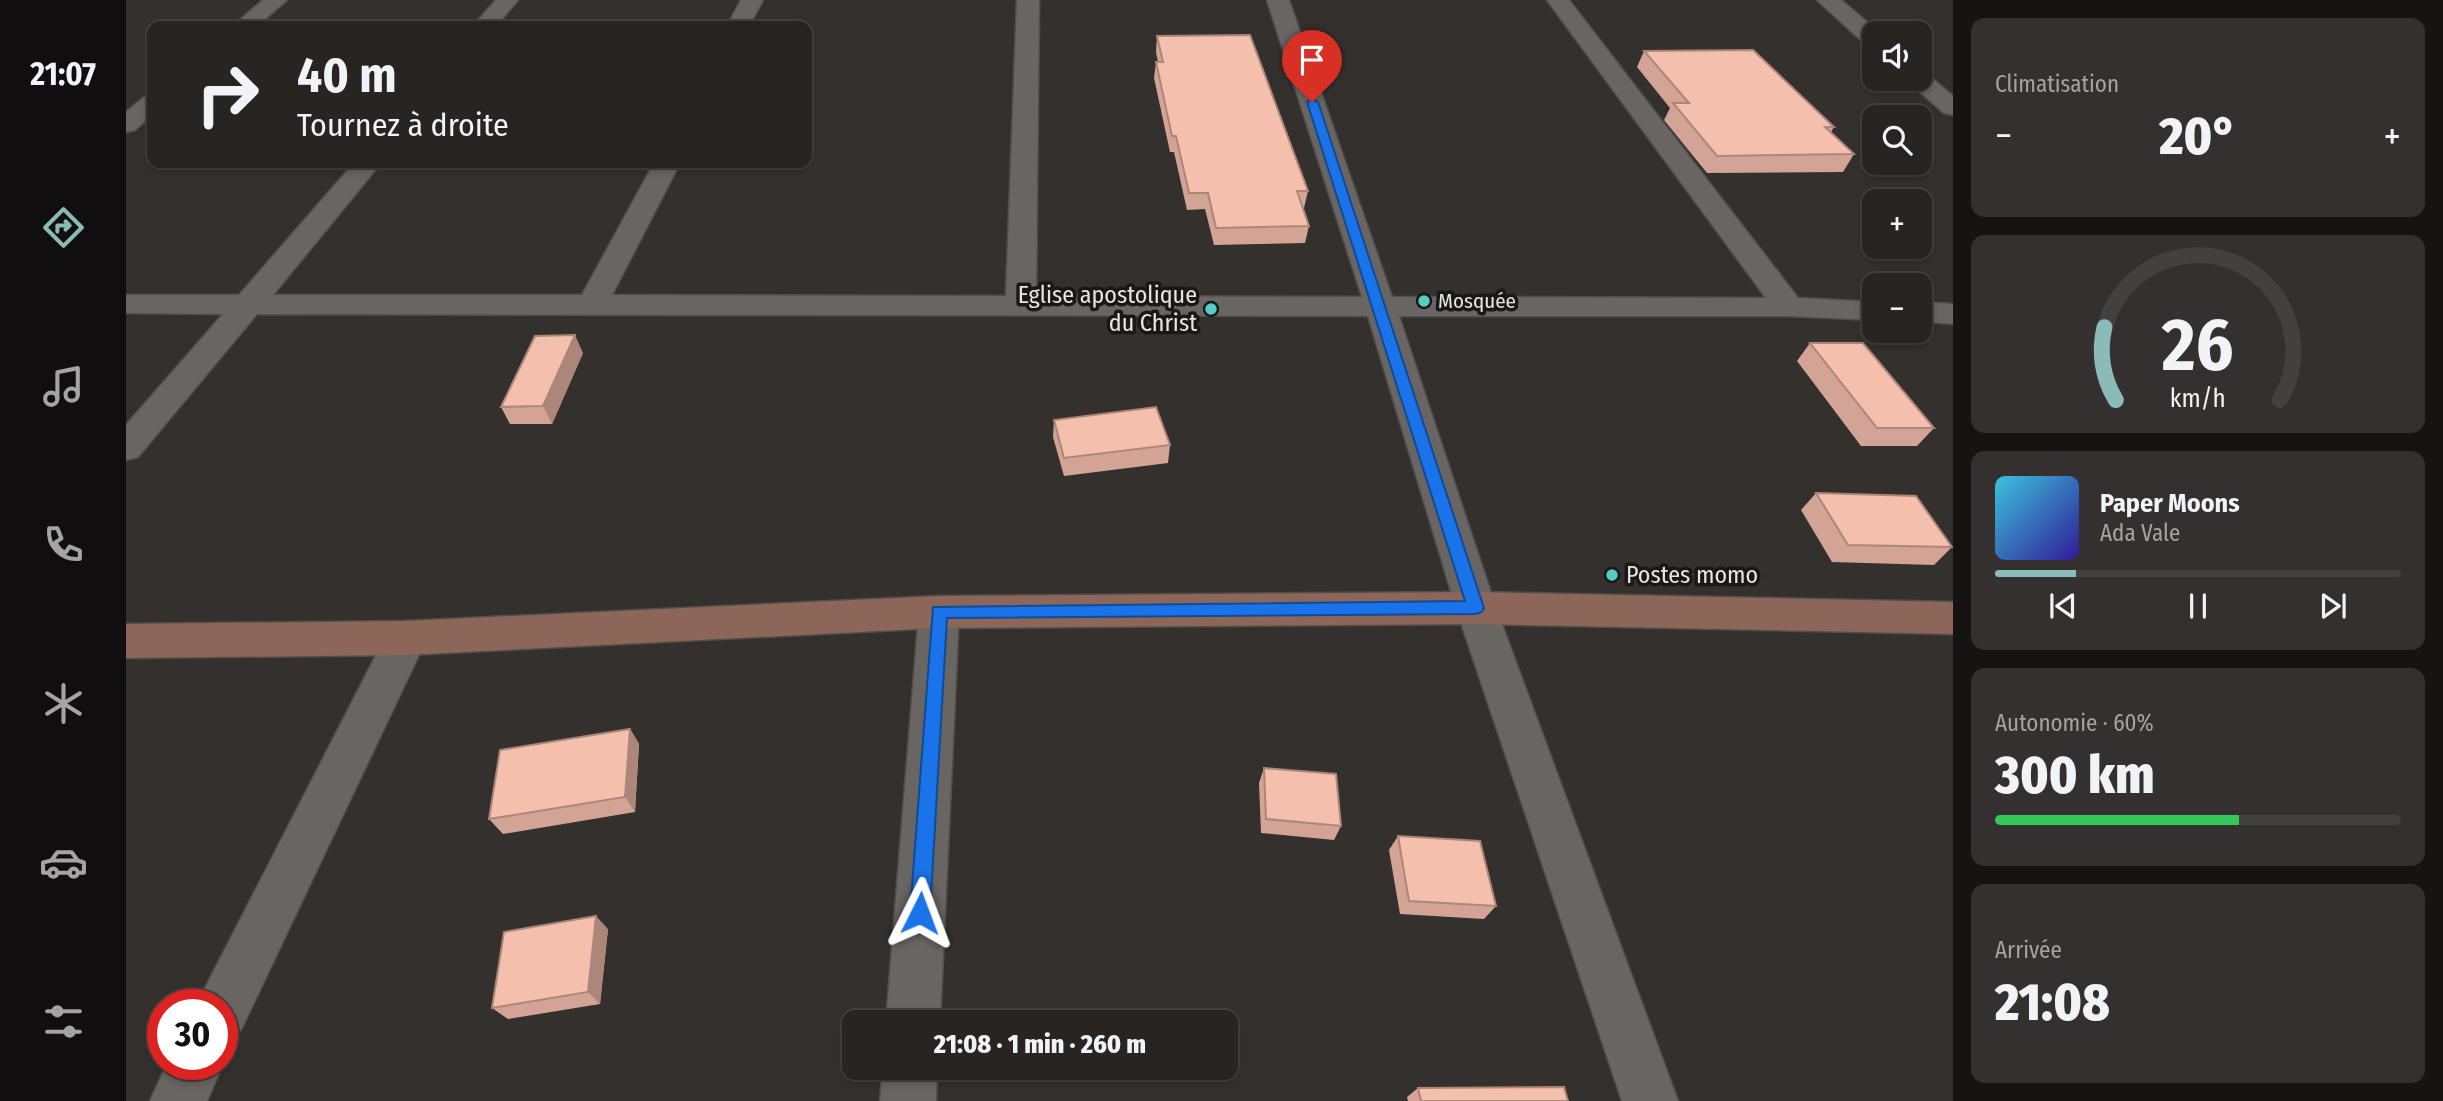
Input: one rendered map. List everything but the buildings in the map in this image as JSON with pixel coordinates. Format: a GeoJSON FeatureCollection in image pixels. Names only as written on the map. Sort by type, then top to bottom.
{"type":"FeatureCollection","features":[{"type":"Feature","properties":{"kind":"street"},"geometry":{"type":"LineString","coordinates":[[250,21],[276,0]]}},
{"type":"Feature","properties":{"kind":"street"},"geometry":{"type":"LineString","coordinates":[[488,21],[507,0]]}},
{"type":"Feature","properties":{"kind":"street"},"geometry":{"type":"LineString","coordinates":[[741,21],[752,0]]}},
{"type":"Feature","properties":{"kind":"street"},"geometry":{"type":"LineString","coordinates":[[1021,306],[1028,0]]}},
{"type":"Feature","properties":{"kind":"street"},"geometry":{"type":"LineString","coordinates":[[1278,0],[1380,306],[1476,608],[1650,1101]]}},
{"type":"Feature","properties":{"kind":"street"},"geometry":{"type":"LineString","coordinates":[[1558,0],[1789,307]]}},
{"type":"Feature","properties":{"kind":"street"},"geometry":{"type":"LineString","coordinates":[[1828,0],[1862,30]]}},
{"type":"Feature","properties":{"kind":"street"},"geometry":{"type":"LineString","coordinates":[[1932,90],[1953,108]]}},
{"type":"Feature","properties":{"kind":"street"},"geometry":{"type":"LineString","coordinates":[[126,125],[147,107]]}},
{"type":"Feature","properties":{"kind":"street"},"geometry":{"type":"LineString","coordinates":[[126,448],[364,168]]}},
{"type":"Feature","properties":{"kind":"street"},"geometry":{"type":"LineString","coordinates":[[592,305],[664,168]]}},
{"type":"Feature","properties":{"kind":"street"},"geometry":{"type":"LineString","coordinates":[[126,304],[1789,307],[1862,310]]}},
{"type":"Feature","properties":{"kind":"street"},"geometry":{"type":"LineString","coordinates":[[1932,313],[1953,314]]}},
{"type":"Feature","properties":{"kind":"street"},"geometry":{"type":"LineString","coordinates":[[126,641],[406,638],[939,612],[1476,608],[1953,618]]}},
{"type":"Feature","properties":{"kind":"street"},"geometry":{"type":"LineString","coordinates":[[914,1010],[939,612]]}},
{"type":"Feature","properties":{"kind":"street"},"geometry":{"type":"LineString","coordinates":[[232,989],[406,638]]}},
{"type":"Feature","properties":{"kind":"street"},"geometry":{"type":"LineString","coordinates":[[178,1101],[188,1080]]}},
{"type":"Feature","properties":{"kind":"street"},"geometry":{"type":"LineString","coordinates":[[908,1101],[910,1080]]}},
{"type":"Feature","properties":{"kind":"place","name":"Mosquée"},"geometry":{"type":"Point","coordinates":[1424,301]}},
{"type":"Feature","properties":{"kind":"place","name":"Eglise apostolique du Christ"},"geometry":{"type":"Point","coordinates":[1211,309]}},
{"type":"Feature","properties":{"kind":"place","name":"Postes momo"},"geometry":{"type":"Point","coordinates":[1612,575]}},
{"type":"Feature","properties":{"kind":"route"},"geometry":{"type":"LineString","coordinates":[[920,913],[939,612],[1476,608],[1312,102]]}}]}
